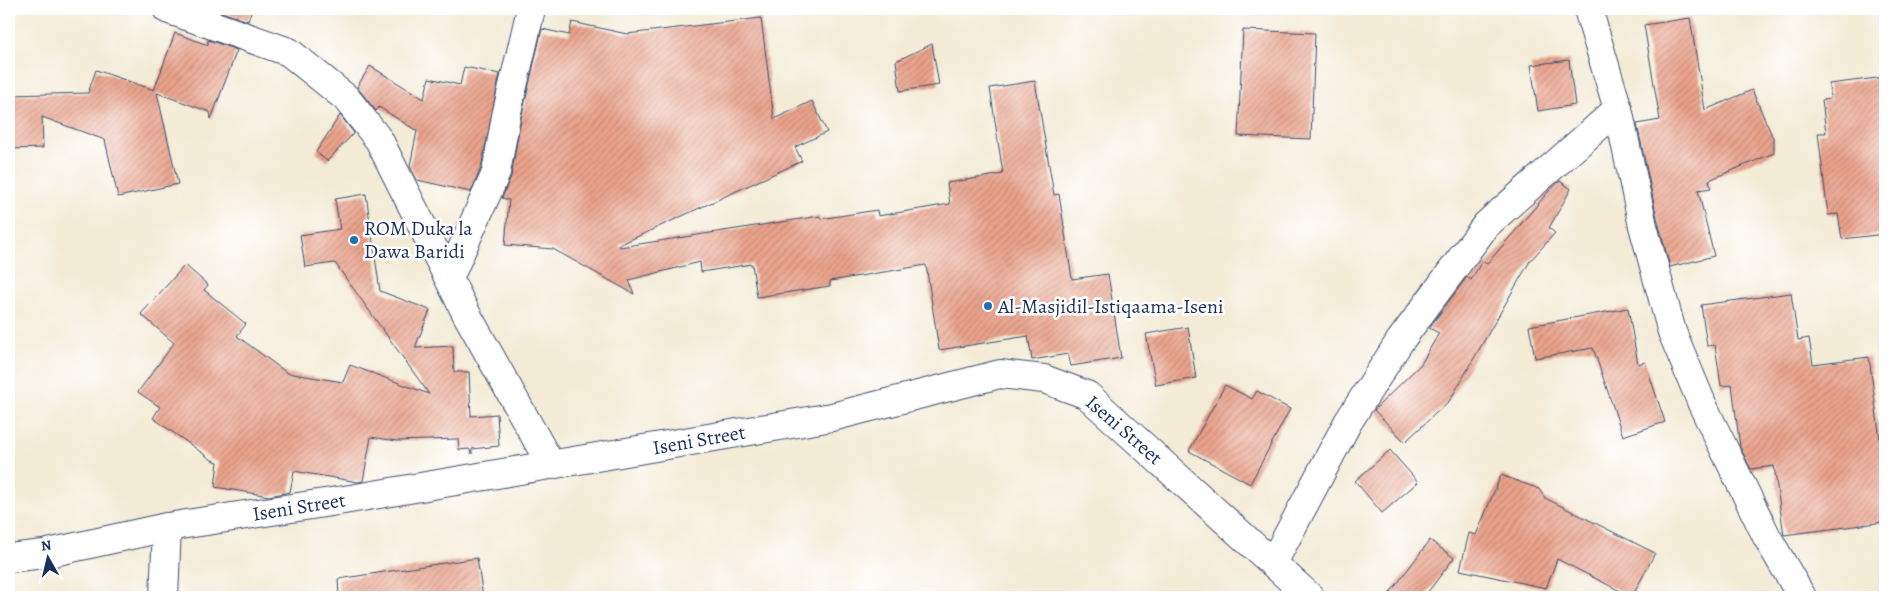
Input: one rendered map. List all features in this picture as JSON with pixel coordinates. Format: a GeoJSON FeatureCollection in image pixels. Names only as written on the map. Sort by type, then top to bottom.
{"type":"FeatureCollection","features":[{"type":"Feature","properties":{"kind":"street"},"geometry":{"type":"LineString","coordinates":[[167,9],[289,52],[346,98],[379,140],[449,278],[551,465]]}},
{"type":"Feature","properties":{"kind":"street"},"geometry":{"type":"LineString","coordinates":[[449,278],[496,173],[506,116],[531,9]]}},
{"type":"Feature","properties":{"kind":"street"},"geometry":{"type":"LineString","coordinates":[[1588,9],[1618,109],[1643,226],[1672,332],[1703,406],[1767,537],[1802,597]]}},
{"type":"Feature","properties":{"kind":"street"},"geometry":{"type":"LineString","coordinates":[[1273,564],[1348,422],[1400,341],[1486,225],[1618,109]]}},
{"type":"Feature","properties":{"kind":"street","name":"Iseni Street"},"geometry":{"type":"LineString","coordinates":[[9,558],[44,554],[167,527],[832,417],[1000,374],[1044,379],[1087,395],[1310,597]]}},
{"type":"Feature","properties":{"kind":"street"},"geometry":{"type":"LineString","coordinates":[[164,597],[167,527]]}},
{"type":"Feature","properties":{"kind":"building"},"geometry":{"type":"Polygon","coordinates":[[[213,9],[252,9],[248,21],[213,9]]]}},
{"type":"Feature","properties":{"kind":"building"},"geometry":{"type":"Polygon","coordinates":[[[761,18],[774,119],[812,101],[827,132],[795,147],[802,161],[619,245],[620,247],[820,216],[820,219],[877,210],[878,216],[950,204],[947,183],[1003,174],[990,88],[1035,81],[1054,195],[1059,194],[1072,279],[1108,274],[1121,358],[1071,366],[1068,354],[1032,360],[1028,336],[939,350],[926,265],[830,281],[830,286],[757,297],[752,264],[701,272],[700,262],[629,280],[634,294],[553,249],[505,245],[509,200],[502,198],[511,176],[521,119],[542,29],[569,35],[572,22],[627,34],[761,18]]]}},
{"type":"Feature","properties":{"kind":"building"},"geometry":{"type":"Polygon","coordinates":[[[1690,18],[1705,110],[1752,90],[1774,140],[1774,153],[1709,180],[1711,188],[1698,190],[1714,256],[1670,267],[1658,222],[1637,124],[1660,120],[1644,25],[1690,18]]]}},
{"type":"Feature","properties":{"kind":"building"},"geometry":{"type":"Polygon","coordinates":[[[1243,30],[1315,33],[1311,139],[1238,136],[1243,30]]]}},
{"type":"Feature","properties":{"kind":"building"},"geometry":{"type":"Polygon","coordinates":[[[175,33],[208,45],[208,40],[237,50],[211,119],[210,112],[157,93],[178,184],[118,197],[105,140],[42,117],[43,148],[9,149],[9,95],[88,93],[96,70],[154,90],[175,33]]]}},
{"type":"Feature","properties":{"kind":"building"},"geometry":{"type":"Polygon","coordinates":[[[932,44],[939,85],[900,91],[896,61],[932,44]]]}},
{"type":"Feature","properties":{"kind":"building"},"geometry":{"type":"Polygon","coordinates":[[[1569,60],[1575,105],[1538,111],[1531,65],[1569,60]]]}},
{"type":"Feature","properties":{"kind":"building"},"geometry":{"type":"Polygon","coordinates":[[[370,66],[424,99],[429,78],[460,85],[464,67],[500,74],[481,168],[471,192],[417,180],[410,166],[417,131],[379,107],[376,111],[357,87],[370,66]]]}},
{"type":"Feature","properties":{"kind":"building"},"geometry":{"type":"Polygon","coordinates":[[[1885,77],[1885,234],[1842,239],[1838,214],[1828,215],[1818,133],[1826,133],[1822,100],[1830,99],[1829,84],[1885,77]]]}},
{"type":"Feature","properties":{"kind":"building"},"geometry":{"type":"Polygon","coordinates":[[[340,115],[354,133],[327,161],[316,152],[340,115]]]}},
{"type":"Feature","properties":{"kind":"building"},"geometry":{"type":"Polygon","coordinates":[[[1560,181],[1571,189],[1549,228],[1555,233],[1530,261],[1450,400],[1405,442],[1374,410],[1421,364],[1439,333],[1429,328],[1467,277],[1471,280],[1482,261],[1487,264],[1549,191],[1560,181]]]}},
{"type":"Feature","properties":{"kind":"building"},"geometry":{"type":"Polygon","coordinates":[[[366,194],[380,291],[430,310],[415,348],[453,346],[454,372],[469,372],[471,416],[497,414],[499,446],[472,449],[472,454],[469,449],[459,450],[458,439],[397,441],[371,437],[363,481],[358,482],[294,471],[290,492],[269,496],[215,487],[218,462],[212,460],[153,418],[160,407],[138,392],[174,343],[141,314],[185,265],[208,285],[204,290],[246,324],[237,336],[287,373],[343,382],[350,365],[429,394],[335,263],[305,267],[300,235],[340,229],[335,199],[366,194]]]}},
{"type":"Feature","properties":{"kind":"building"},"geometry":{"type":"Polygon","coordinates":[[[1791,293],[1798,340],[1809,338],[1813,364],[1869,357],[1885,478],[1885,522],[1784,535],[1774,466],[1751,469],[1740,447],[1732,385],[1721,386],[1715,345],[1707,346],[1701,305],[1791,293]]]}},
{"type":"Feature","properties":{"kind":"building"},"geometry":{"type":"Polygon","coordinates":[[[1628,308],[1638,364],[1645,362],[1665,422],[1623,436],[1593,348],[1535,358],[1529,326],[1628,308]]]}},
{"type":"Feature","properties":{"kind":"building"},"geometry":{"type":"Polygon","coordinates":[[[1188,327],[1196,378],[1156,385],[1146,334],[1188,327]]]}},
{"type":"Feature","properties":{"kind":"building"},"geometry":{"type":"Polygon","coordinates":[[[1225,385],[1252,399],[1257,391],[1290,409],[1250,484],[1189,451],[1225,385]]]}},
{"type":"Feature","properties":{"kind":"building"},"geometry":{"type":"Polygon","coordinates":[[[1390,450],[1418,482],[1382,513],[1355,481],[1390,450]]]}},
{"type":"Feature","properties":{"kind":"building"},"geometry":{"type":"Polygon","coordinates":[[[1501,475],[1539,489],[1545,498],[1655,553],[1632,597],[1557,559],[1546,588],[1460,570],[1469,533],[1476,535],[1501,475]]]}},
{"type":"Feature","properties":{"kind":"building"},"geometry":{"type":"Polygon","coordinates":[[[1430,540],[1454,558],[1424,597],[1387,597],[1430,540]]]}},
{"type":"Feature","properties":{"kind":"building"},"geometry":{"type":"Polygon","coordinates":[[[477,558],[483,597],[339,597],[338,579],[477,558]]]}},
{"type":"Feature","properties":{"kind":"place","name":"ROM Duka la Dawa Baridi"},"geometry":{"type":"Point","coordinates":[354,240]}},
{"type":"Feature","properties":{"kind":"place","name":"Al-Masjidil-Istiqaama-Iseni"},"geometry":{"type":"Point","coordinates":[988,306]}}]}
